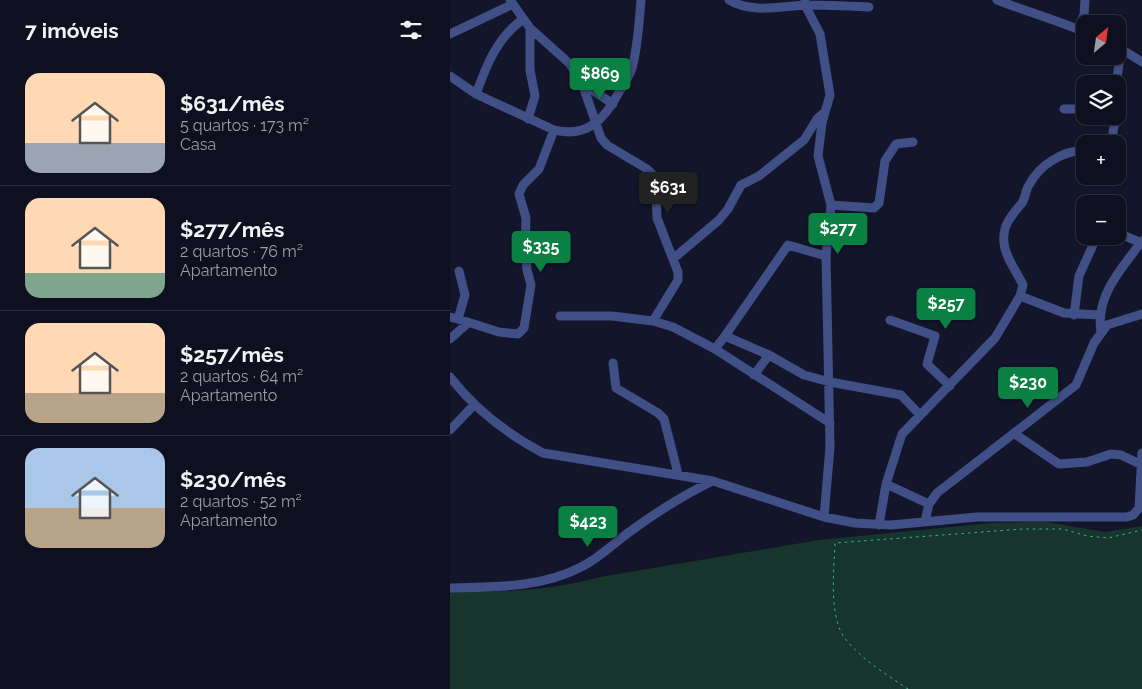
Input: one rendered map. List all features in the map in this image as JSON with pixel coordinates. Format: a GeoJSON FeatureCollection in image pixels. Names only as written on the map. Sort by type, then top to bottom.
{"type":"FeatureCollection","features":[{"type":"Feature","properties":{"kind":"street"},"geometry":{"type":"LineString","coordinates":[[450,76],[476,94],[528,119],[567,134],[578,133],[595,124],[613,104],[631,71],[636,52],[641,0]]}},
{"type":"Feature","properties":{"kind":"street"},"geometry":{"type":"LineString","coordinates":[[729,0],[739,6],[768,8],[805,3],[869,7]]}},
{"type":"Feature","properties":{"kind":"street"},"geometry":{"type":"LineString","coordinates":[[997,0],[1076,28]]}},
{"type":"Feature","properties":{"kind":"street"},"geometry":{"type":"LineString","coordinates":[[1007,4],[1017,0]]}},
{"type":"Feature","properties":{"kind":"street"},"geometry":{"type":"LineString","coordinates":[[1084,15],[1085,0]]}},
{"type":"Feature","properties":{"kind":"street"},"geometry":{"type":"LineString","coordinates":[[450,34],[512,2],[530,28],[562,55],[582,83],[595,124],[607,145],[652,174],[656,188],[656,218],[674,258],[678,272],[678,280],[653,320]]}},
{"type":"Feature","properties":{"kind":"street"},"geometry":{"type":"LineString","coordinates":[[805,3],[821,42],[830,95],[825,112],[818,156],[831,205],[826,256],[830,423],[828,479],[824,516]]}},
{"type":"Feature","properties":{"kind":"street"},"geometry":{"type":"LineString","coordinates":[[476,94],[493,52],[509,30],[523,19]]}},
{"type":"Feature","properties":{"kind":"street"},"geometry":{"type":"LineString","coordinates":[[528,119],[534,96],[530,70],[530,28]]}},
{"type":"Feature","properties":{"kind":"street"},"geometry":{"type":"LineString","coordinates":[[1126,52],[1142,62]]}},
{"type":"Feature","properties":{"kind":"street"},"geometry":{"type":"LineString","coordinates":[[582,83],[613,104]]}},
{"type":"Feature","properties":{"kind":"street"},"geometry":{"type":"LineString","coordinates":[[1064,109],[1076,111]]}},
{"type":"Feature","properties":{"kind":"street"},"geometry":{"type":"LineString","coordinates":[[674,258],[719,220],[728,209],[741,185],[760,176],[804,140],[816,119],[825,112]]}},
{"type":"Feature","properties":{"kind":"street"},"geometry":{"type":"LineString","coordinates":[[459,271],[465,295],[454,318],[499,332],[518,334],[524,328],[531,285],[527,270],[525,248],[526,218],[519,194],[523,185],[539,169],[554,130]]}},
{"type":"Feature","properties":{"kind":"street"},"geometry":{"type":"LineString","coordinates":[[831,205],[868,209],[877,206],[885,161],[896,144],[913,142]]}},
{"type":"Feature","properties":{"kind":"street"},"geometry":{"type":"LineString","coordinates":[[879,525],[886,484],[898,441],[902,434],[995,338],[1020,296],[1023,285],[1005,250],[1004,242],[1008,220],[1023,201],[1027,186],[1038,173],[1060,154],[1076,151]]}},
{"type":"Feature","properties":{"kind":"street"},"geometry":{"type":"LineString","coordinates":[[1101,332],[1099,315],[1109,287],[1142,242],[1126,236]]}},
{"type":"Feature","properties":{"kind":"street"},"geometry":{"type":"LineString","coordinates":[[716,349],[788,245],[826,256]]}},
{"type":"Feature","properties":{"kind":"street"},"geometry":{"type":"LineString","coordinates":[[1074,315],[1079,276],[1092,245]]}},
{"type":"Feature","properties":{"kind":"street"},"geometry":{"type":"LineString","coordinates":[[1020,296],[1074,315],[1099,315]]}},
{"type":"Feature","properties":{"kind":"street"},"geometry":{"type":"LineString","coordinates":[[925,520],[929,504],[937,494],[1076,385],[1094,342],[1101,332],[1114,322],[1142,314]]}},
{"type":"Feature","properties":{"kind":"street"},"geometry":{"type":"LineString","coordinates":[[560,316],[612,316],[653,320],[680,330],[716,349],[830,423]]}},
{"type":"Feature","properties":{"kind":"street"},"geometry":{"type":"LineString","coordinates":[[890,320],[936,336],[927,364],[950,386]]}},
{"type":"Feature","properties":{"kind":"street"},"geometry":{"type":"LineString","coordinates":[[450,339],[468,323]]}},
{"type":"Feature","properties":{"kind":"street"},"geometry":{"type":"LineString","coordinates":[[726,336],[769,355],[797,372],[830,382],[901,395],[920,415]]}},
{"type":"Feature","properties":{"kind":"street"},"geometry":{"type":"LineString","coordinates":[[754,374],[769,355]]}},
{"type":"Feature","properties":{"kind":"street"},"geometry":{"type":"LineString","coordinates":[[613,363],[616,388],[658,413],[664,419],[678,474]]}},
{"type":"Feature","properties":{"kind":"street"},"geometry":{"type":"LineString","coordinates":[[450,377],[474,405],[520,441],[543,453],[713,481],[824,516],[879,525],[977,517],[1127,517],[1133,515],[1138,508],[1142,453]]}},
{"type":"Feature","properties":{"kind":"street"},"geometry":{"type":"LineString","coordinates":[[450,430],[474,405]]}},
{"type":"Feature","properties":{"kind":"street"},"geometry":{"type":"LineString","coordinates":[[1015,434],[1059,464],[1087,462],[1111,454],[1122,455],[1140,464]]}},
{"type":"Feature","properties":{"kind":"street"},"geometry":{"type":"LineString","coordinates":[[450,588],[497,587],[560,576],[583,567],[680,496],[713,481]]}},
{"type":"Feature","properties":{"kind":"street"},"geometry":{"type":"LineString","coordinates":[[886,484],[929,504]]}},
{"type":"Feature","properties":{"kind":"path"},"geometry":{"type":"LineString","coordinates":[[908,689],[875,666],[846,640],[839,626],[833,592],[834,543],[1023,528],[1063,529],[1087,536],[1108,538],[1142,530]]}},
{"type":"Feature","properties":{"kind":"green space"},"geometry":{"type":"Polygon","coordinates":[[[1047,522],[1105,532],[1142,526],[1142,689],[450,689],[450,592],[545,588],[819,540],[990,523],[1047,522]]]}}]}
